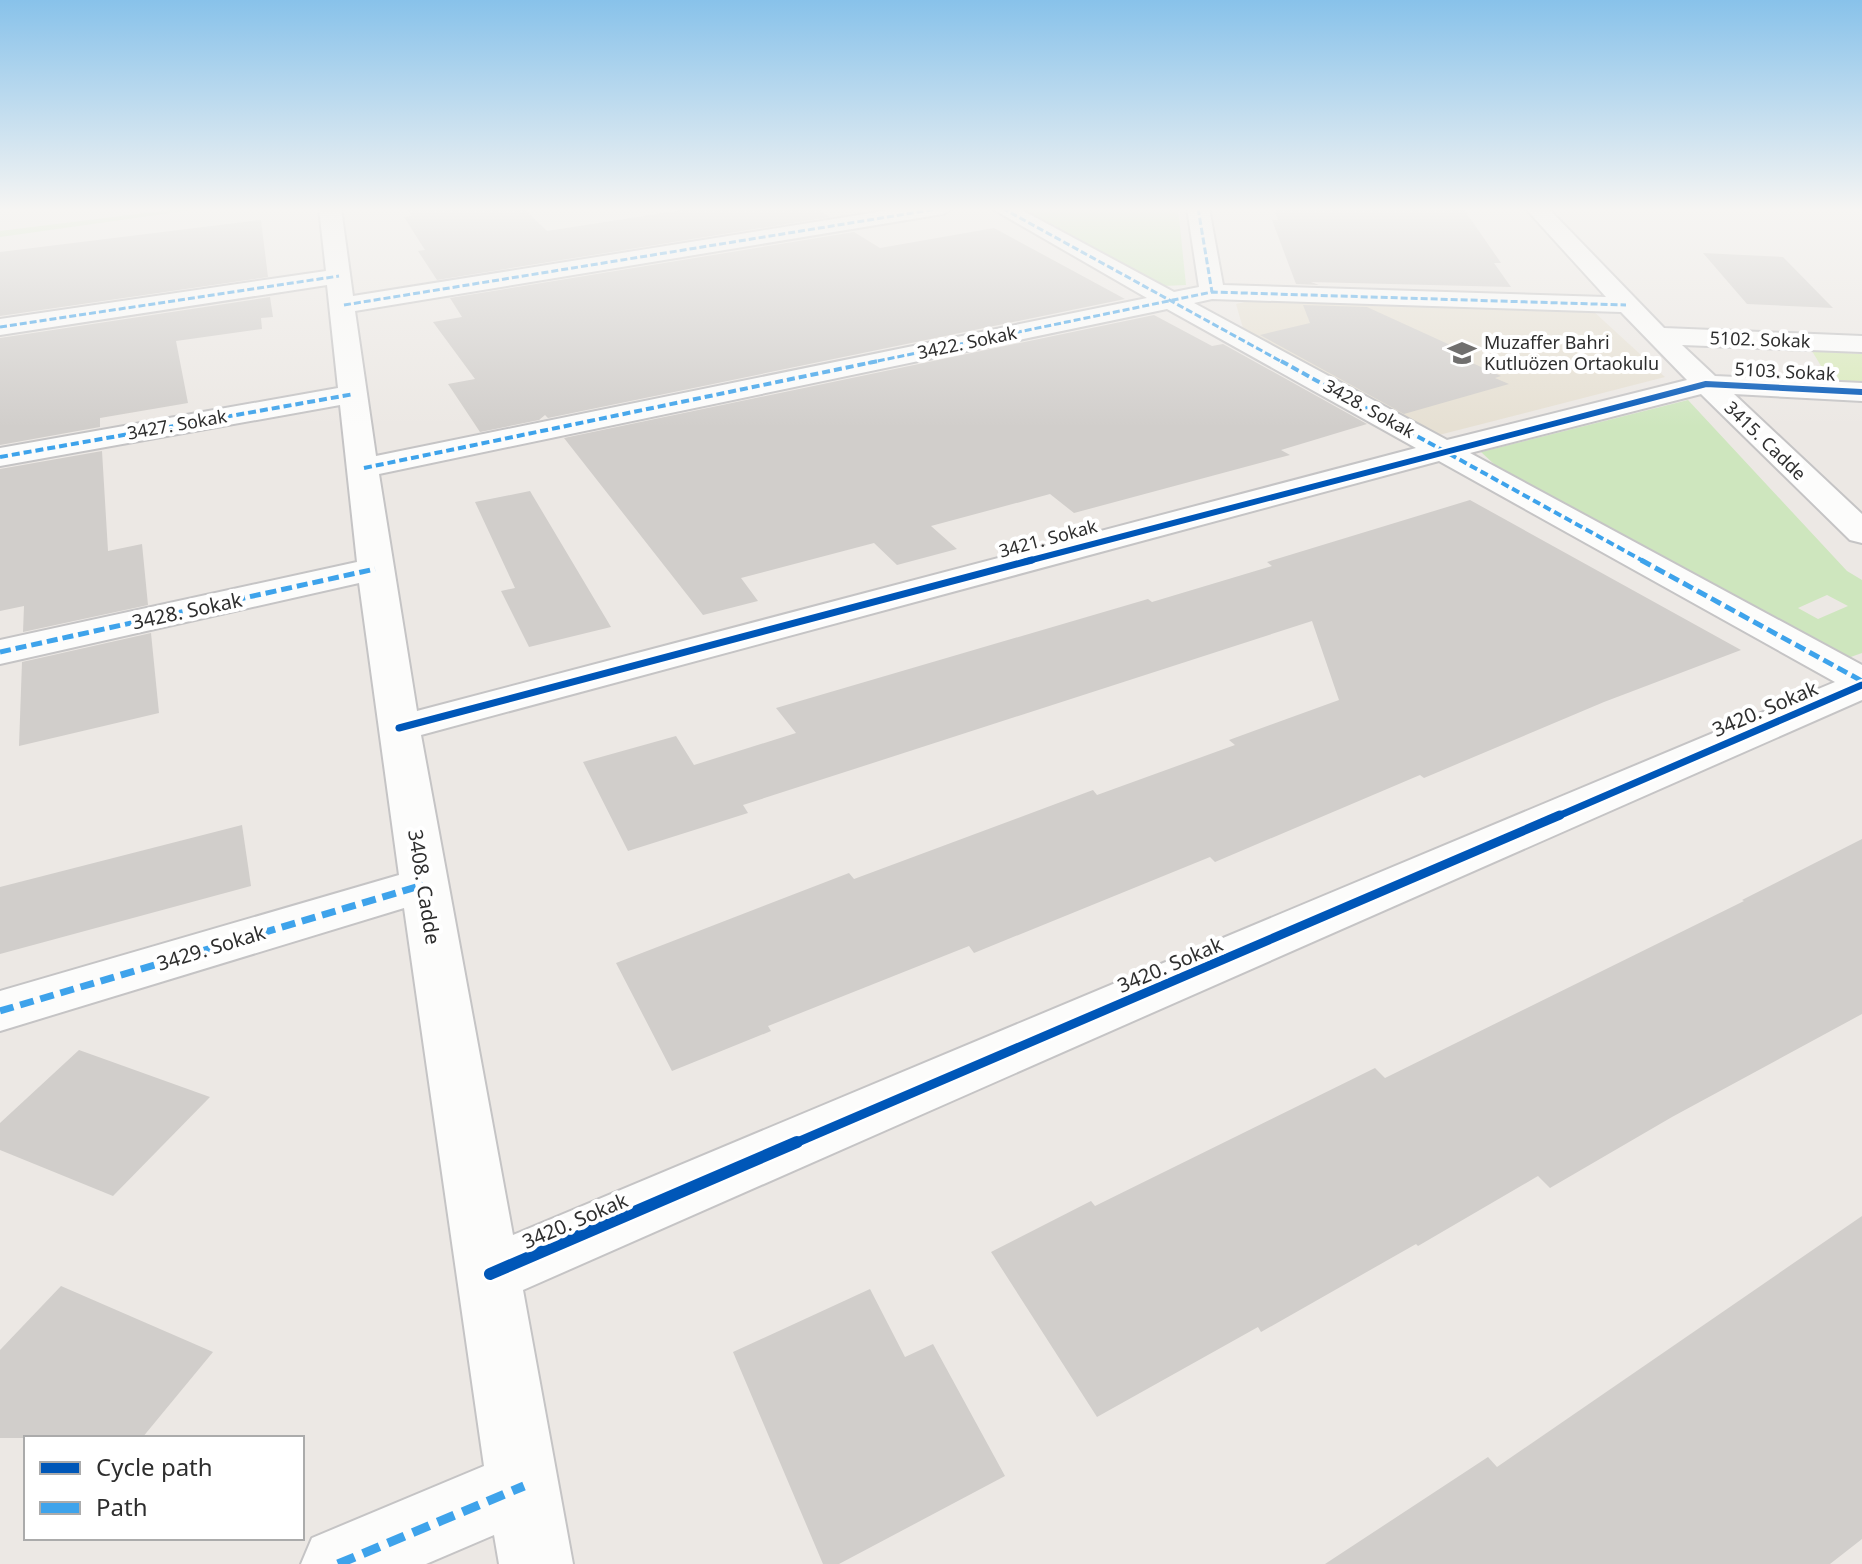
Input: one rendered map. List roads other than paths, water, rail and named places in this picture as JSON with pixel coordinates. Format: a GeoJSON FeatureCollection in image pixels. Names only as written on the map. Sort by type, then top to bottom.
{"type":"FeatureCollection","features":[{"type":"Feature","properties":{"kind":"street","name":"3408. Cadde"},"geometry":{"type":"LineString","coordinates":[[340,281],[375,569],[423,885],[536,1564]]}},
{"type":"Feature","properties":{"kind":"street"},"geometry":{"type":"LineString","coordinates":[[0,327],[414,281]]}},
{"type":"Feature","properties":{"kind":"street","name":"3428. Sokak"},"geometry":{"type":"LineString","coordinates":[[1135,281],[1862,683]]}},
{"type":"Feature","properties":{"kind":"street"},"geometry":{"type":"LineString","coordinates":[[1210,281],[1212,292]]}},
{"type":"Feature","properties":{"kind":"street","name":"3415. Cadde"},"geometry":{"type":"LineString","coordinates":[[1604,281],[1862,533]]}},
{"type":"Feature","properties":{"kind":"street","name":"3422. Sokak"},"geometry":{"type":"LineString","coordinates":[[364,468],[1212,292],[1626,305]]}},
{"type":"Feature","properties":{"kind":"street","name":"5102. Sokak"},"geometry":{"type":"LineString","coordinates":[[1657,336],[1862,344]]}},
{"type":"Feature","properties":{"kind":"street","name":"3421. Sokak"},"geometry":{"type":"LineString","coordinates":[[399,728],[1444,450],[1706,384]]}},
{"type":"Feature","properties":{"kind":"street","name":"5103. Sokak"},"geometry":{"type":"LineString","coordinates":[[1706,384],[1862,392]]}},
{"type":"Feature","properties":{"kind":"street","name":"3427. Sokak"},"geometry":{"type":"LineString","coordinates":[[0,457],[354,394]]}},
{"type":"Feature","properties":{"kind":"street","name":"3428. Sokak"},"geometry":{"type":"LineString","coordinates":[[0,652],[375,569]]}},
{"type":"Feature","properties":{"kind":"street","name":"3420. Sokak"},"geometry":{"type":"LineString","coordinates":[[490,1274],[1862,683]]}},
{"type":"Feature","properties":{"kind":"street","name":"3429. Sokak"},"geometry":{"type":"LineString","coordinates":[[0,1011],[423,885]]}},
{"type":"Feature","properties":{"kind":"street"},"geometry":{"type":"LineString","coordinates":[[338,1564],[524,1486]]}},
{"type":"Feature","properties":{"kind":"place","name":"Muzaffer Bahri Kutluözen Ortaokulu"},"geometry":{"type":"Point","coordinates":[1462,353]}}]}
